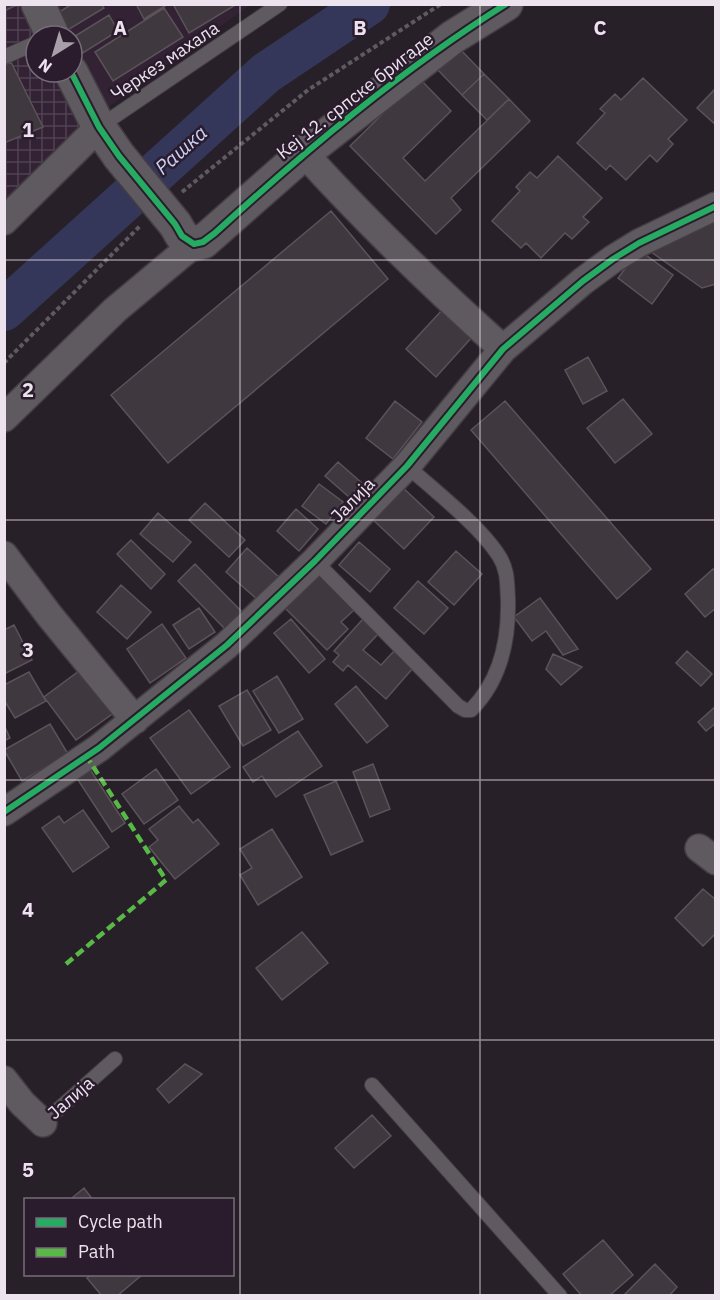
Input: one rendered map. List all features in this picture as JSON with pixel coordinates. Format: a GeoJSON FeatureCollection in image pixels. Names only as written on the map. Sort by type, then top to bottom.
{"type":"FeatureCollection","features":[{"type":"Feature","properties":{"kind":"street"},"geometry":{"type":"LineString","coordinates":[[38,4],[47,24]]}},
{"type":"Feature","properties":{"kind":"street","name":"Кеј 12. српске бригаде"},"geometry":{"type":"LineString","coordinates":[[4,418],[90,334],[173,221],[203,242],[304,153],[453,38],[506,4]]}},
{"type":"Feature","properties":{"kind":"street"},"geometry":{"type":"LineString","coordinates":[[77,84],[99,127],[119,156],[173,221]]}},
{"type":"Feature","properties":{"kind":"street"},"geometry":{"type":"LineString","coordinates":[[4,221],[99,127]]}},
{"type":"Feature","properties":{"kind":"street","name":"Кеј 12. српске бригаде"},"geometry":{"type":"LineString","coordinates":[[304,153],[330,183],[503,349]]}},
{"type":"Feature","properties":{"kind":"street","name":"Јалија"},"geometry":{"type":"LineString","coordinates":[[4,812],[73,767],[227,645],[315,561],[406,466],[503,349],[583,281],[619,255],[716,206]]}},
{"type":"Feature","properties":{"kind":"street"},"geometry":{"type":"LineString","coordinates":[[4,555],[49,615],[135,720]]}},
{"type":"Feature","properties":{"kind":"street","name":"Јалија"},"geometry":{"type":"LineString","coordinates":[[4,1080],[22,1103],[43,1123]]}},
{"type":"Feature","properties":{"kind":"lane","name":"Черкез махала"},"geometry":{"type":"LineString","coordinates":[[99,127],[280,4]]}},
{"type":"Feature","properties":{"kind":"lane"},"geometry":{"type":"LineString","coordinates":[[4,57],[24,48]]}},
{"type":"Feature","properties":{"kind":"lane"},"geometry":{"type":"LineString","coordinates":[[315,561],[458,706],[471,710],[494,679],[506,644],[509,622],[506,568],[487,541],[406,466]]}},
{"type":"Feature","properties":{"kind":"lane","name":"Јалија"},"geometry":{"type":"LineString","coordinates":[[43,1123],[115,1059]]}},
{"type":"Feature","properties":{"kind":"lane"},"geometry":{"type":"LineString","coordinates":[[372,1085],[560,1296]]}},
{"type":"Feature","properties":{"kind":"path"},"geometry":{"type":"LineString","coordinates":[[4,363],[173,221],[308,90],[441,4]]}},
{"type":"Feature","properties":{"kind":"shaded area"},"geometry":{"type":"Polygon","coordinates":[[[5,5],[38,5],[37,24],[24,24],[24,84],[77,84],[99,127],[5,224],[5,5]]]}},
{"type":"Feature","properties":{"kind":"shaded area"},"geometry":{"type":"Polygon","coordinates":[[[39,5],[250,5],[90,120],[76,84],[84,84],[84,24],[48,24],[39,5]]]}},
{"type":"Feature","properties":{"kind":"building"},"geometry":{"type":"Polygon","coordinates":[[[4,4],[14,4],[15,6],[4,11],[4,4]]]}},
{"type":"Feature","properties":{"kind":"building"},"geometry":{"type":"Polygon","coordinates":[[[72,4],[101,4],[104,8],[78,24],[62,24],[56,14],[72,4]]]}},
{"type":"Feature","properties":{"kind":"building"},"geometry":{"type":"Polygon","coordinates":[[[136,4],[163,4],[165,6],[144,19],[136,4]]]}},
{"type":"Feature","properties":{"kind":"building"},"geometry":{"type":"Polygon","coordinates":[[[173,4],[237,4],[189,33],[173,4]]]}},
{"type":"Feature","properties":{"kind":"building"},"geometry":{"type":"Polygon","coordinates":[[[164,8],[183,37],[113,81],[95,52],[164,8]]]}},
{"type":"Feature","properties":{"kind":"building"},"geometry":{"type":"Polygon","coordinates":[[[109,15],[118,31],[84,52],[84,31],[109,15]]]}},
{"type":"Feature","properties":{"kind":"building"},"geometry":{"type":"Polygon","coordinates":[[[459,48],[484,74],[462,95],[437,69],[459,48]]]}},
{"type":"Feature","properties":{"kind":"building"},"geometry":{"type":"Polygon","coordinates":[[[11,62],[43,127],[4,143],[4,65],[11,62]]]}},
{"type":"Feature","properties":{"kind":"building"},"geometry":{"type":"Polygon","coordinates":[[[484,74],[509,99],[487,120],[462,95],[484,74]]]}},
{"type":"Feature","properties":{"kind":"building"},"geometry":{"type":"Polygon","coordinates":[[[419,78],[451,111],[403,158],[425,181],[509,99],[530,121],[451,198],[461,210],[436,234],[350,146],[419,78]]]}},
{"type":"Feature","properties":{"kind":"building"},"geometry":{"type":"Polygon","coordinates":[[[643,78],[687,120],[668,139],[673,144],[657,162],[650,155],[626,180],[610,165],[606,170],[577,143],[605,113],[600,109],[615,94],[621,100],[643,78]]]}},
{"type":"Feature","properties":{"kind":"building"},"geometry":{"type":"Polygon","coordinates":[[[716,88],[716,125],[697,108],[716,88]]]}},
{"type":"Feature","properties":{"kind":"building"},"geometry":{"type":"Polygon","coordinates":[[[558,156],[602,198],[583,217],[589,222],[572,239],[565,233],[541,258],[526,243],[521,248],[492,221],[520,191],[516,187],[530,172],[537,178],[558,156]]]}},
{"type":"Feature","properties":{"kind":"building"},"geometry":{"type":"Polygon","coordinates":[[[331,211],[388,279],[168,463],[111,395],[331,211]]]}},
{"type":"Feature","properties":{"kind":"building"},"geometry":{"type":"Polygon","coordinates":[[[716,218],[716,284],[702,288],[647,249],[716,218]]]}},
{"type":"Feature","properties":{"kind":"building"},"geometry":{"type":"Polygon","coordinates":[[[639,250],[673,275],[652,304],[618,278],[639,250]]]}},
{"type":"Feature","properties":{"kind":"building"},"geometry":{"type":"Polygon","coordinates":[[[443,309],[473,336],[436,377],[406,349],[443,309]]]}},
{"type":"Feature","properties":{"kind":"building"},"geometry":{"type":"Polygon","coordinates":[[[588,357],[607,391],[583,404],[565,370],[588,357]]]}},
{"type":"Feature","properties":{"kind":"building"},"geometry":{"type":"Polygon","coordinates":[[[623,399],[652,434],[615,463],[587,428],[623,399]]]}},
{"type":"Feature","properties":{"kind":"building"},"geometry":{"type":"Polygon","coordinates":[[[395,401],[422,422],[393,459],[366,438],[395,401]]]}},
{"type":"Feature","properties":{"kind":"building"},"geometry":{"type":"Polygon","coordinates":[[[505,401],[651,569],[617,599],[471,430],[505,401]]]}},
{"type":"Feature","properties":{"kind":"building"},"geometry":{"type":"Polygon","coordinates":[[[338,462],[362,483],[349,497],[325,476],[338,462]]]}},
{"type":"Feature","properties":{"kind":"building"},"geometry":{"type":"Polygon","coordinates":[[[319,484],[343,502],[326,524],[302,506],[319,484]]]}},
{"type":"Feature","properties":{"kind":"building"},"geometry":{"type":"Polygon","coordinates":[[[400,485],[434,517],[404,549],[370,517],[400,485]]]}},
{"type":"Feature","properties":{"kind":"building"},"geometry":{"type":"Polygon","coordinates":[[[205,503],[245,540],[229,557],[189,520],[205,503]]]}},
{"type":"Feature","properties":{"kind":"building"},"geometry":{"type":"Polygon","coordinates":[[[296,509],[318,529],[299,551],[277,531],[296,509]]]}},
{"type":"Feature","properties":{"kind":"building"},"geometry":{"type":"Polygon","coordinates":[[[158,513],[191,542],[173,562],[140,534],[158,513]]]}},
{"type":"Feature","properties":{"kind":"building"},"geometry":{"type":"Polygon","coordinates":[[[131,540],[165,574],[151,589],[117,554],[131,540]]]}},
{"type":"Feature","properties":{"kind":"building"},"geometry":{"type":"Polygon","coordinates":[[[359,542],[390,569],[370,592],[339,565],[359,542]]]}},
{"type":"Feature","properties":{"kind":"building"},"geometry":{"type":"Polygon","coordinates":[[[247,548],[280,578],[259,601],[226,572],[247,548]]]}},
{"type":"Feature","properties":{"kind":"building"},"geometry":{"type":"Polygon","coordinates":[[[456,551],[482,574],[454,605],[428,582],[456,551]]]}},
{"type":"Feature","properties":{"kind":"building"},"geometry":{"type":"Polygon","coordinates":[[[195,564],[242,612],[225,629],[178,581],[195,564]]]}},
{"type":"Feature","properties":{"kind":"building"},"geometry":{"type":"Polygon","coordinates":[[[713,569],[716,572],[716,608],[705,617],[685,594],[713,569]]]}},
{"type":"Feature","properties":{"kind":"building"},"geometry":{"type":"Polygon","coordinates":[[[319,574],[355,609],[341,622],[348,629],[327,650],[285,608],[319,574]]]}},
{"type":"Feature","properties":{"kind":"building"},"geometry":{"type":"Polygon","coordinates":[[[418,581],[448,608],[424,634],[394,608],[418,581]]]}},
{"type":"Feature","properties":{"kind":"building"},"geometry":{"type":"Polygon","coordinates":[[[121,585],[151,612],[127,639],[97,612],[121,585]]]}},
{"type":"Feature","properties":{"kind":"building"},"geometry":{"type":"Polygon","coordinates":[[[540,598],[578,649],[563,655],[546,631],[532,641],[514,617],[540,598]]]}},
{"type":"Feature","properties":{"kind":"building"},"geometry":{"type":"Polygon","coordinates":[[[199,608],[215,632],[189,649],[173,625],[199,608]]]}},
{"type":"Feature","properties":{"kind":"building"},"geometry":{"type":"Polygon","coordinates":[[[291,619],[325,659],[309,673],[274,633],[291,619]]]}},
{"type":"Feature","properties":{"kind":"building"},"geometry":{"type":"Polygon","coordinates":[[[363,619],[379,633],[363,650],[381,665],[394,651],[413,668],[386,699],[348,665],[343,671],[333,662],[339,655],[334,651],[363,619]]]}},
{"type":"Feature","properties":{"kind":"building"},"geometry":{"type":"Polygon","coordinates":[[[162,624],[186,658],[150,683],[127,649],[162,624]]]}},
{"type":"Feature","properties":{"kind":"building"},"geometry":{"type":"Polygon","coordinates":[[[14,625],[32,660],[4,674],[4,630],[14,625]]]}},
{"type":"Feature","properties":{"kind":"building"},"geometry":{"type":"Polygon","coordinates":[[[687,651],[712,674],[701,686],[676,663],[687,651]]]}},
{"type":"Feature","properties":{"kind":"building"},"geometry":{"type":"Polygon","coordinates":[[[553,654],[582,667],[561,685],[546,669],[553,654]]]}},
{"type":"Feature","properties":{"kind":"building"},"geometry":{"type":"Polygon","coordinates":[[[83,668],[115,712],[76,740],[44,697],[83,668]]]}},
{"type":"Feature","properties":{"kind":"building"},"geometry":{"type":"Polygon","coordinates":[[[29,672],[46,701],[15,718],[4,700],[4,685],[29,672]]]}},
{"type":"Feature","properties":{"kind":"building"},"geometry":{"type":"Polygon","coordinates":[[[277,676],[303,719],[279,733],[253,691],[277,676]]]}},
{"type":"Feature","properties":{"kind":"building"},"geometry":{"type":"Polygon","coordinates":[[[356,686],[388,726],[367,743],[335,704],[356,686]]]}},
{"type":"Feature","properties":{"kind":"building"},"geometry":{"type":"Polygon","coordinates":[[[247,690],[271,730],[243,746],[219,706],[247,690]]]}},
{"type":"Feature","properties":{"kind":"building"},"geometry":{"type":"Polygon","coordinates":[[[716,706],[716,723],[706,731],[698,722],[716,706]]]}},
{"type":"Feature","properties":{"kind":"building"},"geometry":{"type":"Polygon","coordinates":[[[189,710],[230,767],[191,794],[150,738],[189,710]]]}},
{"type":"Feature","properties":{"kind":"building"},"geometry":{"type":"Polygon","coordinates":[[[50,724],[68,754],[22,781],[4,750],[50,724]]]}},
{"type":"Feature","properties":{"kind":"building"},"geometry":{"type":"Polygon","coordinates":[[[4,725],[10,738],[4,741],[4,725]]]}},
{"type":"Feature","properties":{"kind":"building"},"geometry":{"type":"Polygon","coordinates":[[[298,731],[322,766],[276,797],[262,776],[253,782],[243,767],[298,731]]]}},
{"type":"Feature","properties":{"kind":"building"},"geometry":{"type":"Polygon","coordinates":[[[373,764],[390,809],[370,817],[353,772],[373,764]]]}},
{"type":"Feature","properties":{"kind":"building"},"geometry":{"type":"Polygon","coordinates":[[[89,768],[125,823],[112,832],[76,777],[89,768]]]}},
{"type":"Feature","properties":{"kind":"building"},"geometry":{"type":"Polygon","coordinates":[[[156,769],[178,800],[144,824],[122,794],[156,769]]]}},
{"type":"Feature","properties":{"kind":"building"},"geometry":{"type":"Polygon","coordinates":[[[336,781],[363,841],[331,855],[304,795],[336,781]]]}},
{"type":"Feature","properties":{"kind":"building"},"geometry":{"type":"Polygon","coordinates":[[[179,806],[193,823],[198,819],[219,844],[175,879],[149,847],[158,840],[149,829],[179,806]]]}},
{"type":"Feature","properties":{"kind":"building"},"geometry":{"type":"Polygon","coordinates":[[[83,810],[109,847],[73,872],[42,828],[59,816],[64,823],[83,810]]]}},
{"type":"Feature","properties":{"kind":"building"},"geometry":{"type":"Polygon","coordinates":[[[272,829],[302,877],[258,905],[240,875],[252,868],[240,849],[272,829]]]}},
{"type":"Feature","properties":{"kind":"building"},"geometry":{"type":"Polygon","coordinates":[[[703,889],[716,900],[716,933],[703,946],[675,918],[703,889]]]}},
{"type":"Feature","properties":{"kind":"building"},"geometry":{"type":"Polygon","coordinates":[[[302,932],[328,963],[282,1000],[256,968],[302,932]]]}},
{"type":"Feature","properties":{"kind":"building"},"geometry":{"type":"Polygon","coordinates":[[[185,1064],[202,1074],[169,1103],[157,1089],[185,1064]]]}},
{"type":"Feature","properties":{"kind":"building"},"geometry":{"type":"Polygon","coordinates":[[[372,1115],[391,1136],[354,1168],[335,1148],[372,1115]]]}},
{"type":"Feature","properties":{"kind":"building"},"geometry":{"type":"Polygon","coordinates":[[[84,1188],[92,1198],[72,1198],[84,1188]]]}},
{"type":"Feature","properties":{"kind":"building"},"geometry":{"type":"Polygon","coordinates":[[[603,1240],[633,1275],[609,1296],[582,1296],[563,1274],[603,1240]]]}},
{"type":"Feature","properties":{"kind":"building"},"geometry":{"type":"Polygon","coordinates":[[[655,1264],[677,1287],[669,1296],[623,1296],[655,1264]]]}},
{"type":"Feature","properties":{"kind":"building"},"geometry":{"type":"Polygon","coordinates":[[[90,1276],[141,1276],[117,1296],[102,1296],[87,1278],[90,1276]]]}},
{"type":"Feature","properties":{"kind":"waterway","name":"Рашка"},"geometry":{"type":"LineString","coordinates":[[4,310],[266,73],[369,4]]}},
{"type":"Feature","properties":{"kind":"marked path"},"geometry":{"type":"LineString","coordinates":[[66,964],[166,880],[87,757]]}},
{"type":"Feature","properties":{"kind":"cycle path"},"geometry":{"type":"LineString","coordinates":[[77,84],[99,127],[119,156],[175,224],[182,236],[194,244],[203,242],[215,233],[355,112],[429,56],[506,4]]}},
{"type":"Feature","properties":{"kind":"cycle path"},"geometry":{"type":"LineString","coordinates":[[4,812],[99,748],[227,645],[315,561],[407,466],[503,349],[583,281],[613,259],[639,243],[716,206]]}}]}
